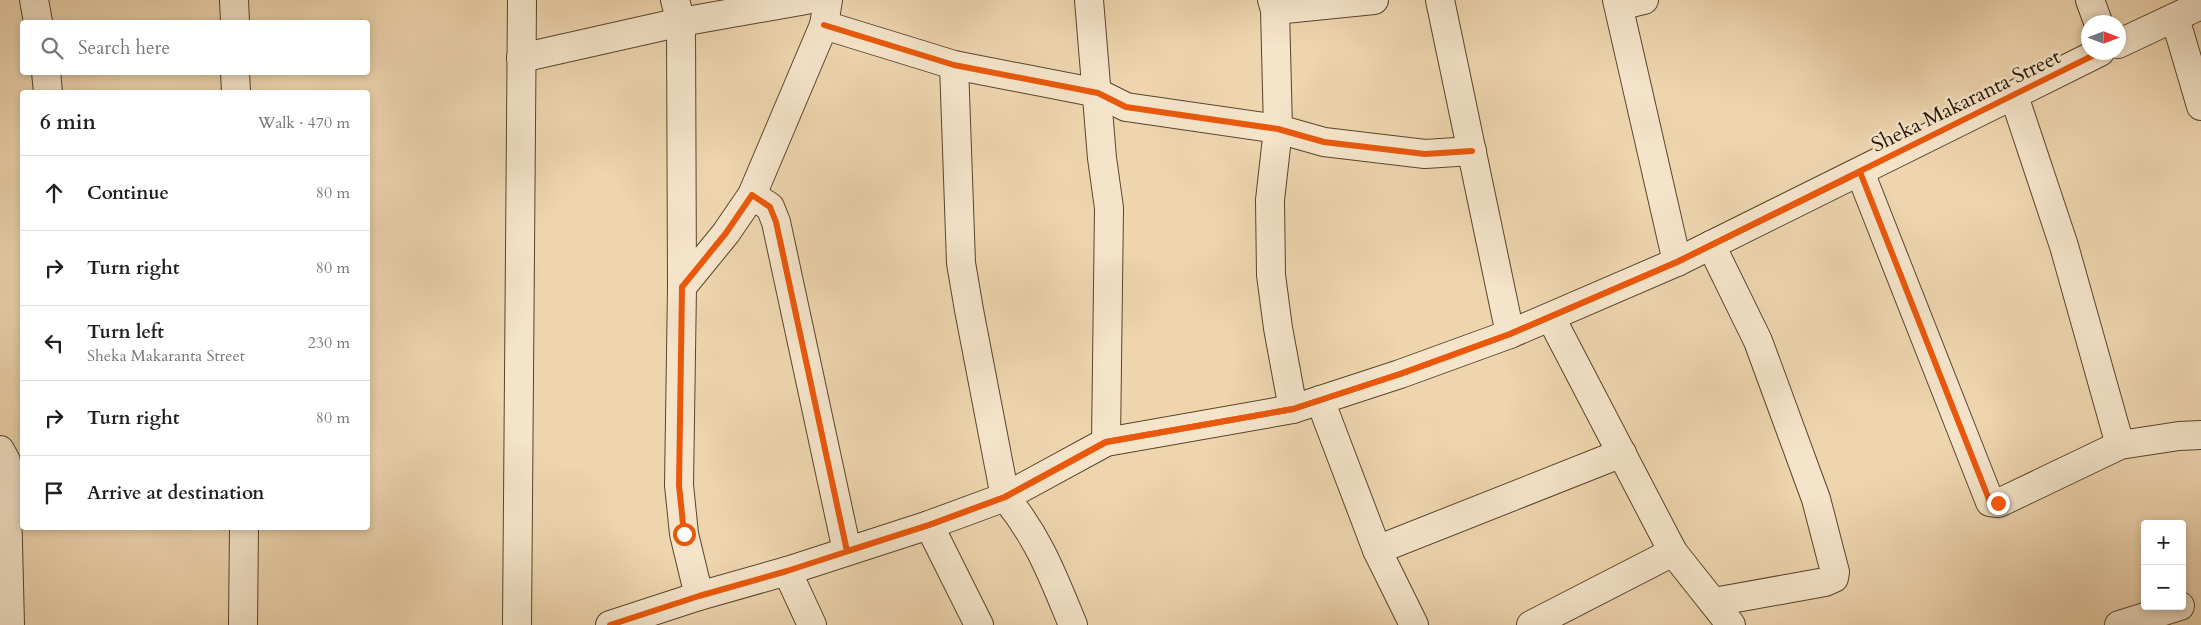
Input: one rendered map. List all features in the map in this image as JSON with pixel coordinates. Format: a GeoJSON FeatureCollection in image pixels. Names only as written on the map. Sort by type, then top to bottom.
{"type":"FeatureCollection","features":[{"type":"Feature","properties":{"kind":"street"},"geometry":{"type":"LineString","coordinates":[[34,0],[38,20]]}},
{"type":"Feature","properties":{"kind":"street"},"geometry":{"type":"LineString","coordinates":[[234,0],[234,20]]}},
{"type":"Feature","properties":{"kind":"street"},"geometry":{"type":"LineString","coordinates":[[517,625],[522,0]]}},
{"type":"Feature","properties":{"kind":"street"},"geometry":{"type":"LineString","coordinates":[[521,58],[678,11],[806,0]]}},
{"type":"Feature","properties":{"kind":"street"},"geometry":{"type":"LineString","coordinates":[[1089,0],[1102,158],[1109,208],[1106,442]]}},
{"type":"Feature","properties":{"kind":"street"},"geometry":{"type":"LineString","coordinates":[[1293,409],[1278,328],[1272,274],[1270,200],[1278,129],[1273,5],[1374,0]]}},
{"type":"Feature","properties":{"kind":"street"},"geometry":{"type":"LineString","coordinates":[[1440,0],[1510,334]]}},
{"type":"Feature","properties":{"kind":"street"},"geometry":{"type":"LineString","coordinates":[[2090,0],[2095,15]]}},
{"type":"Feature","properties":{"kind":"street"},"geometry":{"type":"LineString","coordinates":[[1627,2],[1677,262]]}},
{"type":"Feature","properties":{"kind":"street"},"geometry":{"type":"LineString","coordinates":[[2126,40],[2201,4]]}},
{"type":"Feature","properties":{"kind":"street"},"geometry":{"type":"LineString","coordinates":[[678,11],[682,287],[679,485],[684,534],[699,596]]}},
{"type":"Feature","properties":{"kind":"street"},"geometry":{"type":"LineString","coordinates":[[682,287],[726,233],[752,195],[826,12],[954,66],[1098,93],[1126,107],[1278,129],[1324,142],[1425,154],[1472,151]]}},
{"type":"Feature","properties":{"kind":"street"},"geometry":{"type":"LineString","coordinates":[[2175,18],[2201,106]]}},
{"type":"Feature","properties":{"kind":"street","name":"Sheka Makaranta Street"},"geometry":{"type":"LineString","coordinates":[[622,624],[699,596],[787,571],[929,525],[1005,497],[1106,442],[1293,409],[1400,374],[1510,334],[1551,318],[1677,262],[2084,60]]}},
{"type":"Feature","properties":{"kind":"street"},"geometry":{"type":"LineString","coordinates":[[954,66],[961,263],[970,320],[1005,497],[1024,521],[1042,551],[1073,625]]}},
{"type":"Feature","properties":{"kind":"street"},"geometry":{"type":"LineString","coordinates":[[46,75],[48,90]]}},
{"type":"Feature","properties":{"kind":"street"},"geometry":{"type":"LineString","coordinates":[[235,75],[236,90]]}},
{"type":"Feature","properties":{"kind":"street"},"geometry":{"type":"LineString","coordinates":[[2014,96],[2064,246],[2120,445]]}},
{"type":"Feature","properties":{"kind":"street"},"geometry":{"type":"LineString","coordinates":[[1860,172],[1990,502],[1998,503],[2003,501],[2120,445],[2179,436],[2201,435]]}},
{"type":"Feature","properties":{"kind":"street"},"geometry":{"type":"LineString","coordinates":[[752,195],[770,207],[776,222],[847,551]]}},
{"type":"Feature","properties":{"kind":"street"},"geometry":{"type":"LineString","coordinates":[[1711,245],[1758,341],[1816,499],[1835,572],[1834,578],[1825,582],[1714,602]]}},
{"type":"Feature","properties":{"kind":"street"},"geometry":{"type":"LineString","coordinates":[[1551,318],[1673,552],[1731,625]]}},
{"type":"Feature","properties":{"kind":"street"},"geometry":{"type":"LineString","coordinates":[[1320,400],[1377,550],[1414,625]]}},
{"type":"Feature","properties":{"kind":"street"},"geometry":{"type":"LineString","coordinates":[[0,450],[6,461],[10,625]]}},
{"type":"Feature","properties":{"kind":"street"},"geometry":{"type":"LineString","coordinates":[[1377,550],[1622,454]]}},
{"type":"Feature","properties":{"kind":"street"},"geometry":{"type":"LineString","coordinates":[[929,525],[979,625]]}},
{"type":"Feature","properties":{"kind":"street"},"geometry":{"type":"LineString","coordinates":[[243,625],[244,530]]}},
{"type":"Feature","properties":{"kind":"street"},"geometry":{"type":"LineString","coordinates":[[1531,625],[1673,552]]}},
{"type":"Feature","properties":{"kind":"street"},"geometry":{"type":"LineString","coordinates":[[787,571],[812,625]]}},
{"type":"Feature","properties":{"kind":"street"},"geometry":{"type":"LineString","coordinates":[[2186,604],[2201,600]]}},
{"type":"Feature","properties":{"kind":"street"},"geometry":{"type":"LineString","coordinates":[[2119,625],[2168,610]]}},
{"type":"Feature","properties":{"kind":"cycle path"},"geometry":{"type":"LineString","coordinates":[[824,25],[954,65],[1098,93],[1126,107],[1278,129],[1324,142],[1425,154],[1472,151]]}},
{"type":"Feature","properties":{"kind":"cycle path"},"geometry":{"type":"LineString","coordinates":[[610,625],[929,525],[1005,497],[1106,442],[1293,409],[1400,374],[1510,334],[1677,262],[2084,60]]}},
{"type":"Feature","properties":{"kind":"route"},"geometry":{"type":"LineString","coordinates":[[684,534],[679,485],[682,287],[726,233],[752,195],[770,207],[776,222],[847,551],[929,525],[1005,497],[1106,442],[1293,409],[1400,374],[1510,334],[1551,318],[1677,262],[1860,172],[1990,502],[1998,503]]}}]}
